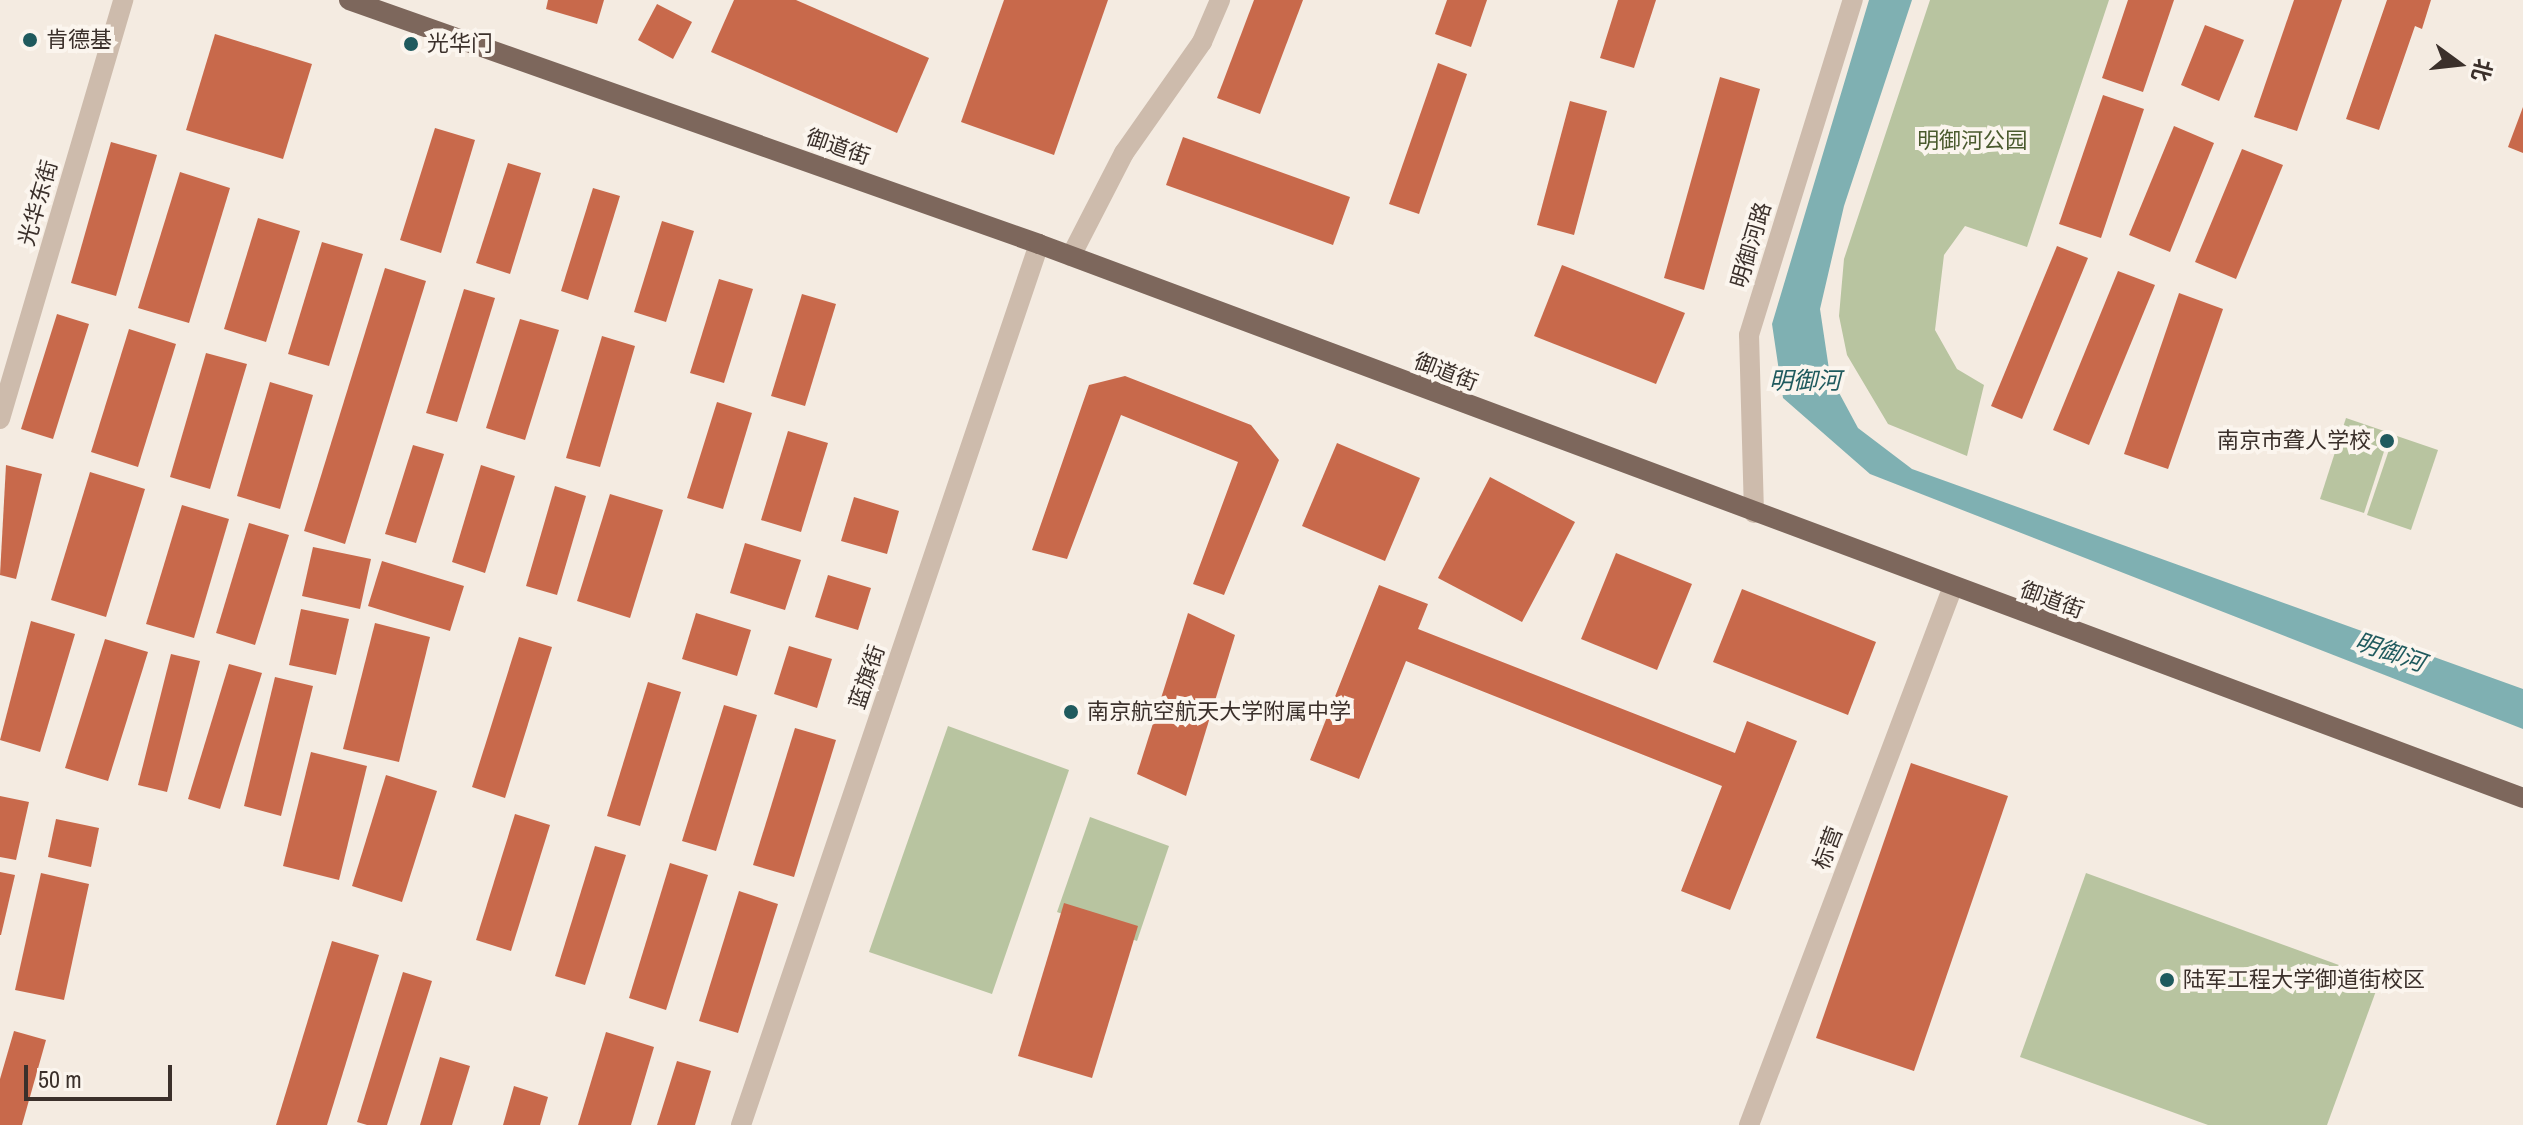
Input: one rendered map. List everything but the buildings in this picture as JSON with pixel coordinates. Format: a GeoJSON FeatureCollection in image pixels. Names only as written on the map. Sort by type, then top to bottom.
{"type":"FeatureCollection","features":[{"type":"Feature","properties":{"kind":"main road","name":"御道街"},"geometry":{"type":"LineString","coordinates":[[349,0],[1039,244],[1952,589],[2523,798]]}},
{"type":"Feature","properties":{"kind":"street","name":"光华东街"},"geometry":{"type":"LineString","coordinates":[[0,419],[123,0]]}},
{"type":"Feature","properties":{"kind":"street"},"geometry":{"type":"LineString","coordinates":[[1071,256],[1124,153],[1202,42],[1220,0]]}},
{"type":"Feature","properties":{"kind":"street","name":"明御河路"},"geometry":{"type":"LineString","coordinates":[[1754,513],[1749,335],[1853,0]]}},
{"type":"Feature","properties":{"kind":"street","name":"蓝旗街"},"geometry":{"type":"LineString","coordinates":[[741,1125],[1039,244]]}},
{"type":"Feature","properties":{"kind":"street","name":"标营"},"geometry":{"type":"LineString","coordinates":[[1749,1125],[1952,589]]}},
{"type":"Feature","properties":{"kind":"green space","name":"明御河公园"},"geometry":{"type":"Polygon","coordinates":[[[1930,0],[2109,0],[2027,247],[1965,226],[1944,255],[1935,330],[1957,369],[1984,385],[1967,456],[1888,424],[1847,355],[1839,316],[1844,259],[1930,0]]]}},
{"type":"Feature","properties":{"kind":"green space"},"geometry":{"type":"Polygon","coordinates":[[[2346,418],[2390,433],[2364,513],[2320,499],[2346,418]]]}},
{"type":"Feature","properties":{"kind":"green space"},"geometry":{"type":"Polygon","coordinates":[[[2394,435],[2438,450],[2411,530],[2367,515],[2394,435]]]}},
{"type":"Feature","properties":{"kind":"green space"},"geometry":{"type":"Polygon","coordinates":[[[948,726],[1069,770],[992,994],[869,952],[948,726]]]}},
{"type":"Feature","properties":{"kind":"green space"},"geometry":{"type":"Polygon","coordinates":[[[1090,817],[1169,846],[1137,941],[1057,912],[1090,817]]]}},
{"type":"Feature","properties":{"kind":"green space"},"geometry":{"type":"Polygon","coordinates":[[[2086,873],[2380,980],[2327,1125],[2208,1125],[2020,1057],[2086,873]]]}},
{"type":"Feature","properties":{"kind":"water","name":"明御河"},"geometry":{"type":"Polygon","coordinates":[[[1869,0],[1912,0],[1844,206],[1820,309],[1830,376],[1858,428],[1912,469],[2523,689],[2523,729],[1870,474],[1783,398],[1772,324],[1869,0]]]}},
{"type":"Feature","properties":{"kind":"place","name":"肯德基"},"geometry":{"type":"Point","coordinates":[30,40]}},
{"type":"Feature","properties":{"kind":"place","name":"光华门"},"geometry":{"type":"Point","coordinates":[411,44]}},
{"type":"Feature","properties":{"kind":"place","name":"南京市聋人学校"},"geometry":{"type":"Point","coordinates":[2387,441]}},
{"type":"Feature","properties":{"kind":"place","name":"南京航空航天大学附属中学"},"geometry":{"type":"Point","coordinates":[1071,712]}},
{"type":"Feature","properties":{"kind":"place","name":"陆军工程大学御道街校区"},"geometry":{"type":"Point","coordinates":[2167,980]}}]}
